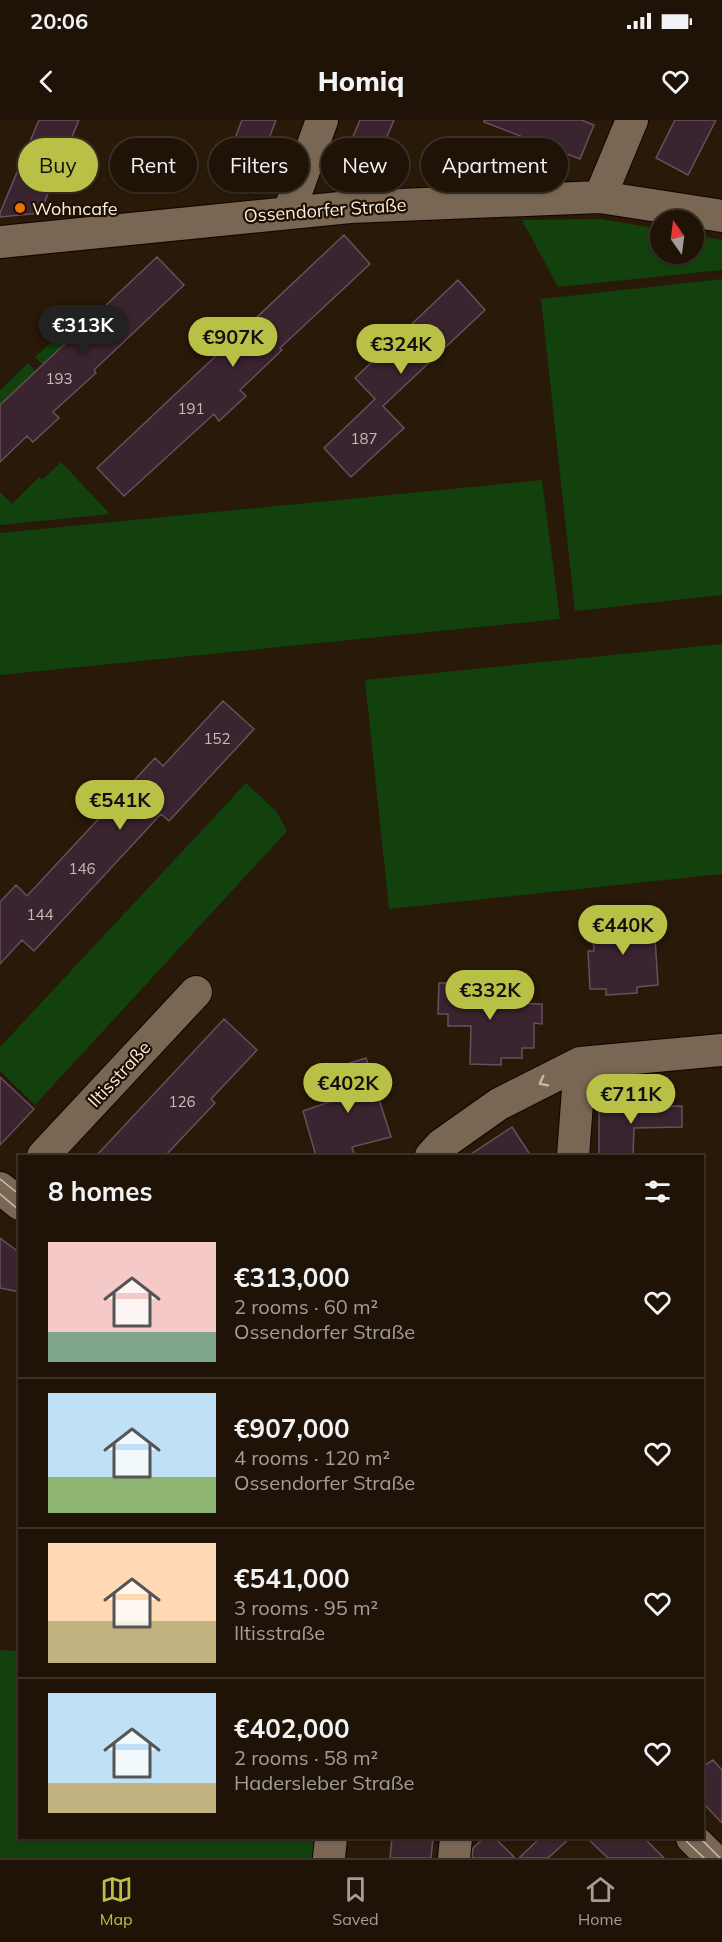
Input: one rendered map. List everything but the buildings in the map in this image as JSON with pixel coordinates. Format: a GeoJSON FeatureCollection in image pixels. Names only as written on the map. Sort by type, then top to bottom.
{"type":"FeatureCollection","features":[{"type":"Feature","properties":{"kind":"street"},"geometry":{"type":"LineString","coordinates":[[289,212],[321,120]]}},
{"type":"Feature","properties":{"kind":"street"},"geometry":{"type":"LineString","coordinates":[[600,196],[632,120]]}},
{"type":"Feature","properties":{"kind":"street","name":"Ossendorfer Straße"},"geometry":{"type":"LineString","coordinates":[[0,242],[289,212],[401,204],[600,196],[722,216]]}},
{"type":"Feature","properties":{"kind":"street","name":"Iltisstraße"},"geometry":{"type":"LineString","coordinates":[[44,1155],[196,992]]}},
{"type":"Feature","properties":{"kind":"street"},"geometry":{"type":"LineString","coordinates":[[432,1155],[441,1145],[499,1104],[580,1063],[722,1050]]}},
{"type":"Feature","properties":{"kind":"street"},"geometry":{"type":"LineString","coordinates":[[573,1155],[580,1063]]}},
{"type":"Feature","properties":{"kind":"street"},"geometry":{"type":"LineString","coordinates":[[329,1858],[331,1839]]}},
{"type":"Feature","properties":{"kind":"street"},"geometry":{"type":"LineString","coordinates":[[454,1858],[456,1839]]}},
{"type":"Feature","properties":{"kind":"street"},"geometry":{"type":"LineString","coordinates":[[693,1839],[712,1858]]}},
{"type":"Feature","properties":{"kind":"green space"},"geometry":{"type":"Polygon","coordinates":[[[601,219],[650,227],[650,264],[704,264],[704,237],[722,240],[722,270],[558,287],[522,220],[601,219]]]}},
{"type":"Feature","properties":{"kind":"green space"},"geometry":{"type":"Polygon","coordinates":[[[722,279],[722,595],[575,611],[541,299],[722,279]]]}},
{"type":"Feature","properties":{"kind":"green space"},"geometry":{"type":"Polygon","coordinates":[[[60,334],[67,342],[43,365],[35,357],[60,334]]]}},
{"type":"Feature","properties":{"kind":"green space"},"geometry":{"type":"Polygon","coordinates":[[[28,363],[36,371],[0,405],[0,390],[28,363]]]}},
{"type":"Feature","properties":{"kind":"green space"},"geometry":{"type":"Polygon","coordinates":[[[61,462],[110,514],[0,525],[0,492],[12,504],[39,477],[42,480],[61,462]]]}},
{"type":"Feature","properties":{"kind":"green space"},"geometry":{"type":"Polygon","coordinates":[[[542,480],[560,619],[0,675],[0,533],[542,480]]]}},
{"type":"Feature","properties":{"kind":"green space"},"geometry":{"type":"Polygon","coordinates":[[[722,644],[722,874],[389,909],[365,680],[722,644]]]}},
{"type":"Feature","properties":{"kind":"green space"},"geometry":{"type":"Polygon","coordinates":[[[246,783],[277,812],[287,831],[35,1105],[0,1071],[0,1047],[246,783]]]}},
{"type":"Feature","properties":{"kind":"green space"},"geometry":{"type":"Polygon","coordinates":[[[0,1650],[18,1651],[18,1839],[323,1839],[321,1858],[0,1858],[0,1650]]]}},
{"type":"Feature","properties":{"kind":"tram line"},"geometry":{"type":"LineString","coordinates":[[0,1179],[18,1193]]}},
{"type":"Feature","properties":{"kind":"tram line"},"geometry":{"type":"LineString","coordinates":[[0,1194],[18,1209]]}},
{"type":"Feature","properties":{"kind":"tram line"},"geometry":{"type":"LineString","coordinates":[[684,1839],[704,1858]]}},
{"type":"Feature","properties":{"kind":"tram line"},"geometry":{"type":"LineString","coordinates":[[701,1839],[720,1858]]}},
{"type":"Feature","properties":{"kind":"place","name":"Wohncafe"},"geometry":{"type":"Point","coordinates":[20,208]}}]}
